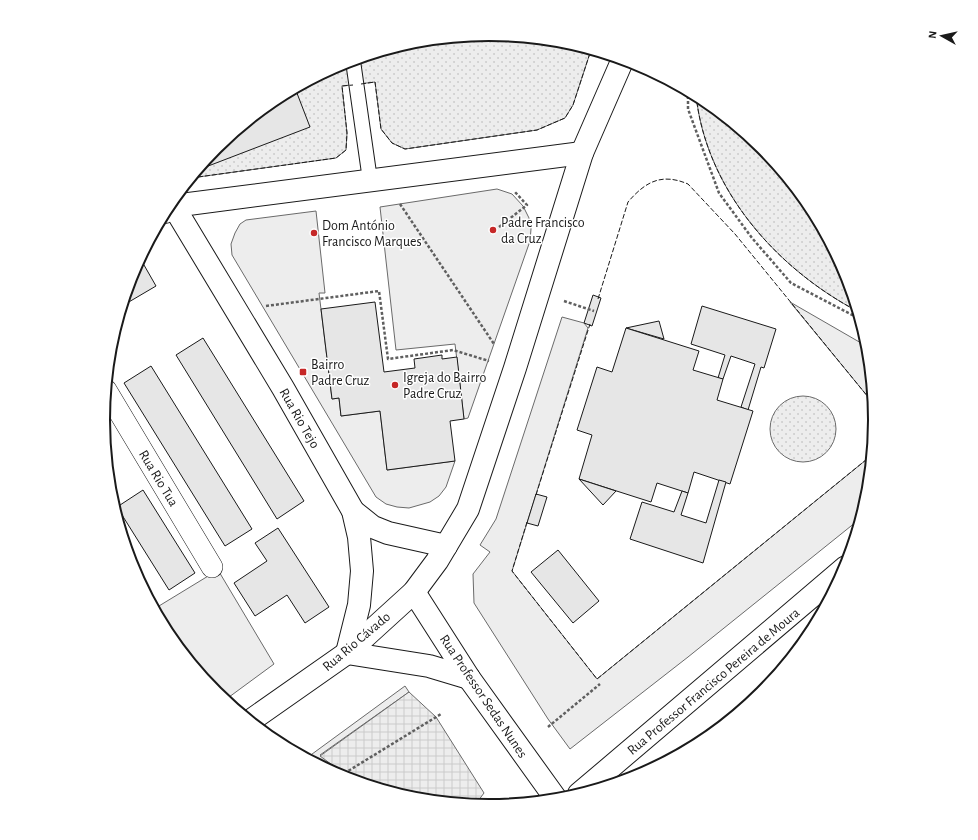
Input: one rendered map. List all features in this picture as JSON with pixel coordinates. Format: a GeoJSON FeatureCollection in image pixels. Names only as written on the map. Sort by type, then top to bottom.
{"type":"FeatureCollection","features":[{"type":"Feature","properties":{"kind":"street","name":"Rua Rio Cávado"},"geometry":{"type":"LineString","coordinates":[[254,718],[347,653],[414,592],[446,546],[468,509],[512,367],[582,153],[621,65]]}},
{"type":"Feature","properties":{"kind":"street"},"geometry":{"type":"LineString","coordinates":[[177,205],[582,153]]}},
{"type":"Feature","properties":{"kind":"street","name":"Rua Rio Tejo"},"geometry":{"type":"LineString","coordinates":[[173,211],[283,388],[353,511],[359,537],[362,571],[359,605],[347,653]]}},
{"type":"Feature","properties":{"kind":"street","name":"Rua Rio Tua"},"geometry":{"type":"LineString","coordinates":[[111,398],[212,566]]}},
{"type":"Feature","properties":{"kind":"street"},"geometry":{"type":"LineString","coordinates":[[353,511],[373,527],[388,533],[446,546]]}},
{"type":"Feature","properties":{"kind":"street","name":"Rua Professor Francisco Pereira de Moura"},"geometry":{"type":"LineString","coordinates":[[589,785],[834,578]]}},
{"type":"Feature","properties":{"kind":"street","name":"Rua Professor Sedas Nunes"},"geometry":{"type":"LineString","coordinates":[[414,592],[469,678],[552,794]]}},
{"type":"Feature","properties":{"kind":"street"},"geometry":{"type":"LineString","coordinates":[[347,653],[429,666],[469,678]]}},
{"type":"Feature","properties":{"kind":"lane"},"geometry":{"type":"LineString","coordinates":[[354,66],[376,179]]}},
{"type":"Feature","properties":{"kind":"path"},"geometry":{"type":"LineString","coordinates":[[688,98],[688,109],[719,193],[752,238],[791,283],[853,315]]}},
{"type":"Feature","properties":{"kind":"path"},"geometry":{"type":"LineString","coordinates":[[376,179],[512,367]]}},
{"type":"Feature","properties":{"kind":"path"},"geometry":{"type":"LineString","coordinates":[[499,227],[527,205],[516,191],[509,189]]}},
{"type":"Feature","properties":{"kind":"path"},"geometry":{"type":"LineString","coordinates":[[236,310],[379,291],[388,359],[453,350],[512,367]]}},
{"type":"Feature","properties":{"kind":"path"},"geometry":{"type":"LineString","coordinates":[[548,727],[600,684]]}},
{"type":"Feature","properties":{"kind":"path"},"geometry":{"type":"LineString","coordinates":[[348,771],[442,714]]}},
{"type":"Feature","properties":{"kind":"shaded area"},"geometry":{"type":"Polygon","coordinates":[[[489,41],[538,44],[589,55],[573,105],[565,118],[537,130],[405,149],[392,143],[381,129],[375,82],[342,86],[347,133],[346,150],[336,158],[198,177],[239,135],[278,105],[321,80],[367,61],[415,48],[440,44],[489,41]]]}},
{"type":"Feature","properties":{"kind":"shaded area"},"geometry":{"type":"Polygon","coordinates":[[[697,103],[720,119],[739,135],[774,170],[790,189],[804,209],[829,252],[851,307],[827,293],[799,272],[773,249],[750,222],[730,193],[714,162],[702,130],[697,103]]]}},
{"type":"Feature","properties":{"kind":"shaded area"},"geometry":{"type":"Polygon","coordinates":[[[497,189],[512,194],[523,206],[529,218],[531,229],[530,241],[468,418],[464,419],[455,344],[396,350],[380,207],[497,189]]]}},
{"type":"Feature","properties":{"kind":"shaded area"},"geometry":{"type":"Polygon","coordinates":[[[316,211],[325,293],[319,293],[332,399],[339,398],[341,416],[380,411],[387,470],[455,461],[446,487],[439,496],[430,502],[409,508],[397,507],[386,504],[376,497],[232,255],[231,244],[235,233],[240,224],[246,220],[316,211]]]}},
{"type":"Feature","properties":{"kind":"shaded area"},"geometry":{"type":"Polygon","coordinates":[[[790,302],[860,342],[867,396],[790,302]]]}},
{"type":"Feature","properties":{"kind":"shaded area"},"geometry":{"type":"Polygon","coordinates":[[[562,317],[584,323],[588,328],[512,571],[597,679],[866,460],[861,494],[853,524],[688,657],[570,749],[548,719],[474,603],[473,574],[490,552],[480,545],[496,519],[562,317]]]}},
{"type":"Feature","properties":{"kind":"shaded area"},"geometry":{"type":"Polygon","coordinates":[[[797,396],[809,396],[816,398],[827,405],[834,416],[836,429],[834,442],[827,453],[816,460],[809,462],[797,462],[790,460],[779,453],[772,442],[770,435],[770,423],[772,416],[779,405],[790,398],[797,396]]]}},
{"type":"Feature","properties":{"kind":"shaded area"},"geometry":{"type":"Polygon","coordinates":[[[218,570],[274,664],[230,696],[188,651],[159,606],[218,570]]]}},
{"type":"Feature","properties":{"kind":"shaded area"},"geometry":{"type":"Polygon","coordinates":[[[405,686],[409,692],[320,755],[332,765],[311,755],[405,686]]]}},
{"type":"Feature","properties":{"kind":"shaded area"},"geometry":{"type":"Polygon","coordinates":[[[409,692],[436,717],[484,793],[480,799],[440,796],[415,792],[367,779],[332,765],[320,756],[409,692]]]}},
{"type":"Feature","properties":{"kind":"building"},"geometry":{"type":"Polygon","coordinates":[[[297,94],[310,127],[208,166],[239,135],[258,119],[297,94]]]}},
{"type":"Feature","properties":{"kind":"building"},"geometry":{"type":"Polygon","coordinates":[[[144,264],[156,286],[129,302],[144,264]]]}},
{"type":"Feature","properties":{"kind":"building"},"geometry":{"type":"Polygon","coordinates":[[[593,295],[601,298],[592,326],[584,323],[593,295]]]}},
{"type":"Feature","properties":{"kind":"building","name":"Igreja do Bairro Padre Cruz"},"geometry":{"type":"Polygon","coordinates":[[[375,302],[384,372],[415,368],[414,359],[442,355],[442,359],[457,357],[464,419],[450,421],[455,461],[387,470],[380,411],[341,416],[339,398],[332,399],[321,309],[375,302]]]}},
{"type":"Feature","properties":{"kind":"building"},"geometry":{"type":"Polygon","coordinates":[[[702,306],[776,329],[764,368],[761,367],[748,410],[741,407],[755,364],[731,356],[723,379],[718,378],[725,355],[691,344],[702,306]]]}},
{"type":"Feature","properties":{"kind":"building"},"geometry":{"type":"Polygon","coordinates":[[[659,321],[664,339],[626,328],[659,321]]]}},
{"type":"Feature","properties":{"kind":"building"},"geometry":{"type":"Polygon","coordinates":[[[626,328],[699,351],[693,370],[723,379],[717,400],[753,411],[730,484],[694,472],[688,493],[657,483],[651,502],[579,479],[592,435],[577,430],[597,367],[612,372],[626,328]]]}},
{"type":"Feature","properties":{"kind":"building"},"geometry":{"type":"Polygon","coordinates":[[[203,338],[304,501],[277,519],[176,355],[203,338]]]}},
{"type":"Feature","properties":{"kind":"building"},"geometry":{"type":"Polygon","coordinates":[[[151,366],[252,529],[225,546],[124,383],[151,366]]]}},
{"type":"Feature","properties":{"kind":"building"},"geometry":{"type":"Polygon","coordinates":[[[579,479],[616,491],[603,505],[579,479]]]}},
{"type":"Feature","properties":{"kind":"building"},"geometry":{"type":"Polygon","coordinates":[[[719,480],[726,482],[703,563],[630,539],[642,502],[674,512],[682,491],[688,493],[681,515],[706,523],[719,480]]]}},
{"type":"Feature","properties":{"kind":"building"},"geometry":{"type":"Polygon","coordinates":[[[143,490],[195,573],[169,590],[122,516],[120,505],[143,490]]]}},
{"type":"Feature","properties":{"kind":"building"},"geometry":{"type":"Polygon","coordinates":[[[536,494],[547,497],[538,526],[527,523],[536,494]]]}},
{"type":"Feature","properties":{"kind":"building"},"geometry":{"type":"Polygon","coordinates":[[[278,528],[329,607],[305,623],[287,595],[255,616],[234,583],[267,561],[255,543],[278,528]]]}},
{"type":"Feature","properties":{"kind":"building"},"geometry":{"type":"Polygon","coordinates":[[[558,550],[599,601],[573,623],[531,572],[558,550]]]}},
{"type":"Feature","properties":{"kind":"fence"},"geometry":{"type":"LineString","coordinates":[[361,84],[375,82],[381,129],[392,143],[405,149],[537,130],[565,118],[573,105],[589,55]]}},
{"type":"Feature","properties":{"kind":"fence"},"geometry":{"type":"LineString","coordinates":[[198,177],[336,158],[346,150],[347,133],[342,86],[353,85]]}},
{"type":"Feature","properties":{"kind":"fence"},"geometry":{"type":"LineString","coordinates":[[697,103],[702,130],[714,162],[730,193],[750,222],[773,249],[799,272],[827,293],[851,307]]}},
{"type":"Feature","properties":{"kind":"fence"},"geometry":{"type":"LineString","coordinates":[[598,299],[628,202],[641,189],[655,181],[670,179],[688,184],[735,234],[867,396]]}},
{"type":"Feature","properties":{"kind":"fence"},"geometry":{"type":"LineString","coordinates":[[536,495],[590,324]]}},
{"type":"Feature","properties":{"kind":"fence"},"geometry":{"type":"LineString","coordinates":[[527,522],[512,571],[597,679],[866,460]]}},
{"type":"Feature","properties":{"kind":"place","name":"Padre Francisco da Cruz"},"geometry":{"type":"Point","coordinates":[493,230]}},
{"type":"Feature","properties":{"kind":"place","name":"Dom António Francisco Marques"},"geometry":{"type":"Point","coordinates":[314,233]}},
{"type":"Feature","properties":{"kind":"place","name":"Bairro Padre Cruz"},"geometry":{"type":"Point","coordinates":[303,372]}},
{"type":"Feature","properties":{"kind":"place","name":"Igreja do Bairro Padre Cruz"},"geometry":{"type":"Point","coordinates":[395,385]}}]}
